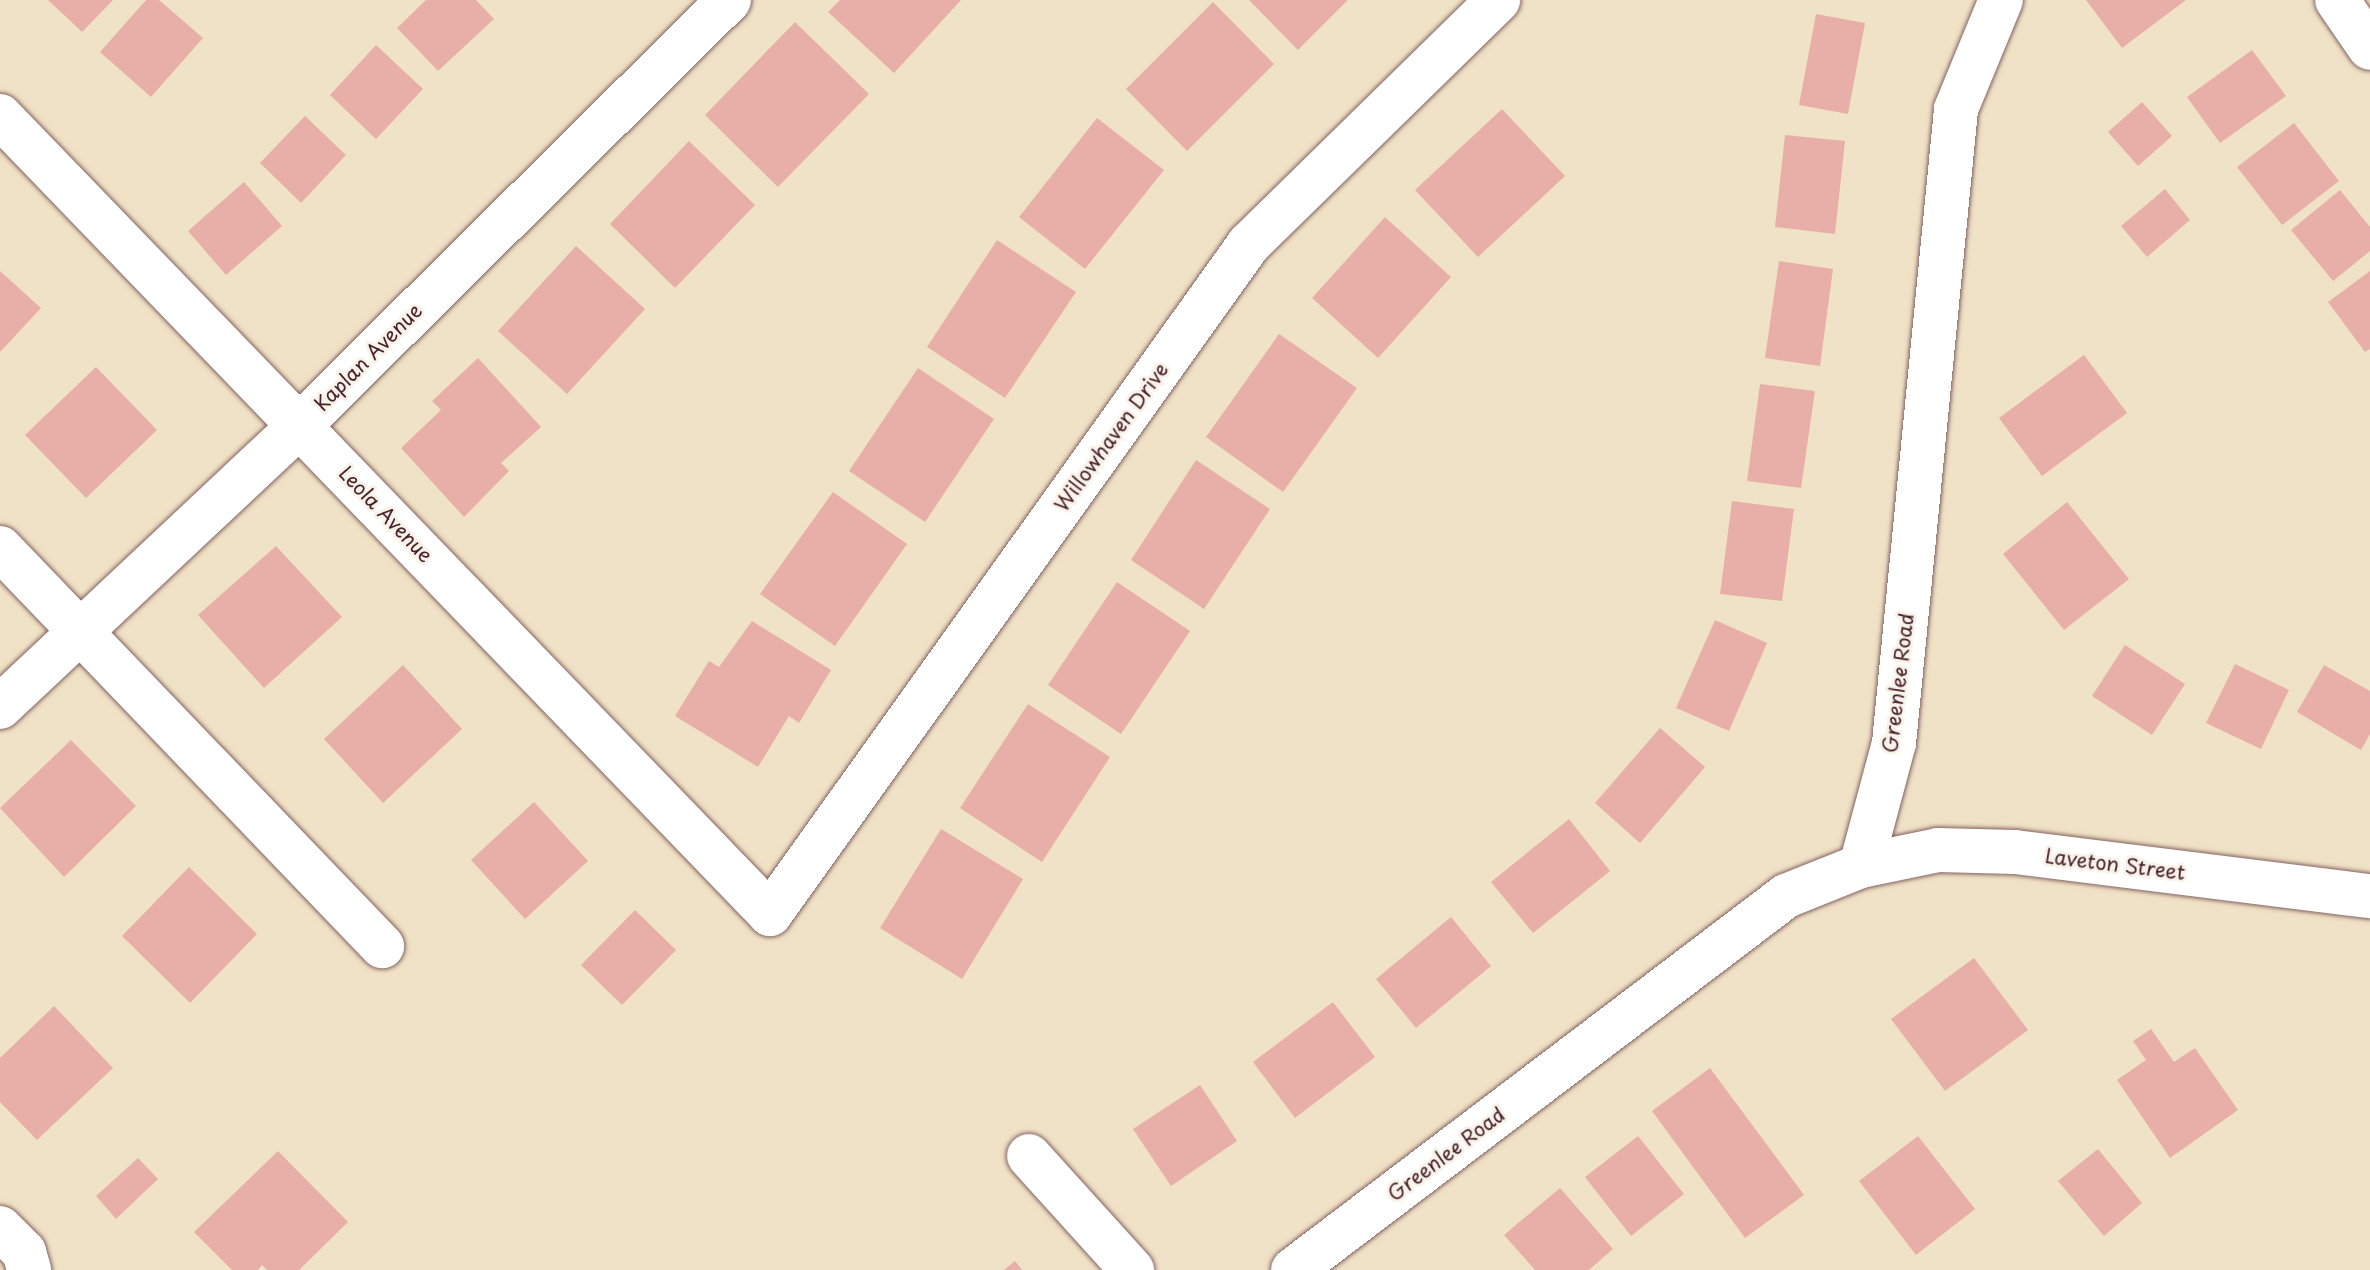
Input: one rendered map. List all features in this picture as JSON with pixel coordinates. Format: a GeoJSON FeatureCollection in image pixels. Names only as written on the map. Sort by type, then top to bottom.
{"type":"FeatureCollection","features":[{"type":"Feature","properties":{"kind":"street","name":"Kaplan Avenue"},"geometry":{"type":"LineString","coordinates":[[0,707],[300,425],[729,0]]}},
{"type":"Feature","properties":{"kind":"street","name":"Willowhaven Drive"},"geometry":{"type":"LineString","coordinates":[[770,914],[1249,244],[1498,0]]}},
{"type":"Feature","properties":{"kind":"street","name":"Greenlee Road"},"geometry":{"type":"LineString","coordinates":[[1293,1270],[1786,896],[1861,866],[1894,743],[1956,109],[2001,0]]}},
{"type":"Feature","properties":{"kind":"street"},"geometry":{"type":"LineString","coordinates":[[2337,0],[2370,48]]}},
{"type":"Feature","properties":{"kind":"street","name":"Leola Avenue"},"geometry":{"type":"LineString","coordinates":[[0,116],[770,914]]}},
{"type":"Feature","properties":{"kind":"street"},"geometry":{"type":"LineString","coordinates":[[0,548],[382,946]]}},
{"type":"Feature","properties":{"kind":"street","name":"Laveton Street"},"geometry":{"type":"LineString","coordinates":[[1861,866],[1938,850],[2015,852],[2370,896]]}},
{"type":"Feature","properties":{"kind":"street"},"geometry":{"type":"LineString","coordinates":[[1029,1156],[1132,1270]]}},
{"type":"Feature","properties":{"kind":"street"},"geometry":{"type":"LineString","coordinates":[[0,1228],[24,1252],[29,1270]]}},
{"type":"Feature","properties":{"kind":"building"},"geometry":{"type":"Polygon","coordinates":[[[48,0],[113,0],[82,32],[48,0]]]}},
{"type":"Feature","properties":{"kind":"building"},"geometry":{"type":"Polygon","coordinates":[[[146,0],[159,0],[203,38],[151,97],[100,52],[146,0]]]}},
{"type":"Feature","properties":{"kind":"building"},"geometry":{"type":"Polygon","coordinates":[[[426,0],[476,0],[494,19],[438,71],[397,28],[426,0]]]}},
{"type":"Feature","properties":{"kind":"building"},"geometry":{"type":"Polygon","coordinates":[[[840,0],[961,0],[894,73],[828,12],[840,0]]]}},
{"type":"Feature","properties":{"kind":"building"},"geometry":{"type":"Polygon","coordinates":[[[1249,0],[1348,0],[1298,50],[1249,0]]]}},
{"type":"Feature","properties":{"kind":"building"},"geometry":{"type":"Polygon","coordinates":[[[2086,0],[2186,0],[2122,48],[2086,0]]]}},
{"type":"Feature","properties":{"kind":"building"},"geometry":{"type":"Polygon","coordinates":[[[1213,2],[1274,64],[1187,151],[1126,89],[1213,2]]]}},
{"type":"Feature","properties":{"kind":"building"},"geometry":{"type":"Polygon","coordinates":[[[1816,14],[1865,23],[1848,114],[1799,105],[1816,14]]]}},
{"type":"Feature","properties":{"kind":"building"},"geometry":{"type":"Polygon","coordinates":[[[795,22],[869,94],[778,187],[705,115],[795,22]]]}},
{"type":"Feature","properties":{"kind":"building"},"geometry":{"type":"Polygon","coordinates":[[[376,45],[423,89],[376,139],[330,95],[376,45]]]}},
{"type":"Feature","properties":{"kind":"building"},"geometry":{"type":"Polygon","coordinates":[[[2252,50],[2286,96],[2220,143],[2187,97],[2252,50]]]}},
{"type":"Feature","properties":{"kind":"building"},"geometry":{"type":"Polygon","coordinates":[[[2142,102],[2172,136],[2138,166],[2108,132],[2142,102]]]}},
{"type":"Feature","properties":{"kind":"building"},"geometry":{"type":"Polygon","coordinates":[[[1502,109],[1565,176],[1478,257],[1415,190],[1502,109]]]}},
{"type":"Feature","properties":{"kind":"building"},"geometry":{"type":"Polygon","coordinates":[[[305,116],[346,155],[301,203],[260,163],[305,116]]]}},
{"type":"Feature","properties":{"kind":"building"},"geometry":{"type":"Polygon","coordinates":[[[1097,118],[1164,170],[1085,269],[1019,217],[1097,118]]]}},
{"type":"Feature","properties":{"kind":"building"},"geometry":{"type":"Polygon","coordinates":[[[2294,123],[2339,181],[2282,225],[2237,167],[2294,123]]]}},
{"type":"Feature","properties":{"kind":"building"},"geometry":{"type":"Polygon","coordinates":[[[1785,135],[1845,141],[1835,234],[1775,227],[1785,135]]]}},
{"type":"Feature","properties":{"kind":"building"},"geometry":{"type":"Polygon","coordinates":[[[689,141],[755,205],[675,288],[610,224],[689,141]]]}},
{"type":"Feature","properties":{"kind":"building"},"geometry":{"type":"Polygon","coordinates":[[[244,182],[282,226],[226,275],[188,231],[244,182]]]}},
{"type":"Feature","properties":{"kind":"building"},"geometry":{"type":"Polygon","coordinates":[[[2165,189],[2190,220],[2147,257],[2121,226],[2165,189]]]}},
{"type":"Feature","properties":{"kind":"building"},"geometry":{"type":"Polygon","coordinates":[[[2340,190],[2370,227],[2370,251],[2333,281],[2291,230],[2340,190]]]}},
{"type":"Feature","properties":{"kind":"building"},"geometry":{"type":"Polygon","coordinates":[[[1385,217],[1451,277],[1378,358],[1312,298],[1385,217]]]}},
{"type":"Feature","properties":{"kind":"building"},"geometry":{"type":"Polygon","coordinates":[[[997,240],[1076,292],[1005,398],[927,347],[997,240]]]}},
{"type":"Feature","properties":{"kind":"building"},"geometry":{"type":"Polygon","coordinates":[[[576,246],[645,309],[567,394],[498,331],[576,246]]]}},
{"type":"Feature","properties":{"kind":"building"},"geometry":{"type":"Polygon","coordinates":[[[1779,261],[1833,269],[1820,366],[1765,358],[1779,261]]]}},
{"type":"Feature","properties":{"kind":"building"},"geometry":{"type":"Polygon","coordinates":[[[0,271],[41,308],[0,352],[0,271]]]}},
{"type":"Feature","properties":{"kind":"building"},"geometry":{"type":"Polygon","coordinates":[[[2370,271],[2370,349],[2365,352],[2328,302],[2370,271]]]}},
{"type":"Feature","properties":{"kind":"building"},"geometry":{"type":"Polygon","coordinates":[[[1279,334],[1357,388],[1283,492],[1206,437],[1279,334]]]}},
{"type":"Feature","properties":{"kind":"building"},"geometry":{"type":"Polygon","coordinates":[[[2084,355],[2127,413],[2042,476],[1999,418],[2084,355]]]}},
{"type":"Feature","properties":{"kind":"building"},"geometry":{"type":"Polygon","coordinates":[[[478,358],[541,427],[501,463],[509,471],[464,517],[401,448],[441,410],[432,401],[478,358]]]}},
{"type":"Feature","properties":{"kind":"building"},"geometry":{"type":"Polygon","coordinates":[[[96,367],[157,430],[86,498],[25,435],[96,367]]]}},
{"type":"Feature","properties":{"kind":"building"},"geometry":{"type":"Polygon","coordinates":[[[918,368],[994,419],[925,522],[849,471],[918,368]]]}},
{"type":"Feature","properties":{"kind":"building"},"geometry":{"type":"Polygon","coordinates":[[[1760,384],[1815,391],[1801,488],[1747,481],[1760,384]]]}},
{"type":"Feature","properties":{"kind":"building"},"geometry":{"type":"Polygon","coordinates":[[[1196,460],[1270,509],[1204,609],[1131,560],[1196,460]]]}},
{"type":"Feature","properties":{"kind":"building"},"geometry":{"type":"Polygon","coordinates":[[[833,492],[907,544],[835,646],[760,594],[833,492]]]}},
{"type":"Feature","properties":{"kind":"building"},"geometry":{"type":"Polygon","coordinates":[[[1732,501],[1794,509],[1782,601],[1720,594],[1732,501]]]}},
{"type":"Feature","properties":{"kind":"building"},"geometry":{"type":"Polygon","coordinates":[[[2067,502],[2129,579],[2064,630],[2003,554],[2067,502]]]}},
{"type":"Feature","properties":{"kind":"building"},"geometry":{"type":"Polygon","coordinates":[[[276,546],[342,617],[264,688],[198,615],[276,546]]]}},
{"type":"Feature","properties":{"kind":"building"},"geometry":{"type":"Polygon","coordinates":[[[1117,582],[1190,631],[1121,734],[1048,685],[1117,582]]]}},
{"type":"Feature","properties":{"kind":"building"},"geometry":{"type":"Polygon","coordinates":[[[1715,620],[1767,643],[1729,731],[1676,708],[1715,620]]]}},
{"type":"Feature","properties":{"kind":"building"},"geometry":{"type":"Polygon","coordinates":[[[752,621],[831,670],[799,723],[789,716],[758,767],[675,716],[709,661],[719,667],[752,621]]]}},
{"type":"Feature","properties":{"kind":"building"},"geometry":{"type":"Polygon","coordinates":[[[2125,645],[2185,684],[2152,735],[2092,696],[2125,645]]]}},
{"type":"Feature","properties":{"kind":"building"},"geometry":{"type":"Polygon","coordinates":[[[2235,664],[2289,690],[2261,749],[2206,723],[2235,664]]]}},
{"type":"Feature","properties":{"kind":"building"},"geometry":{"type":"Polygon","coordinates":[[[403,665],[462,729],[383,803],[324,739],[403,665]]]}},
{"type":"Feature","properties":{"kind":"building"},"geometry":{"type":"Polygon","coordinates":[[[2324,665],[2370,691],[2370,734],[2361,750],[2297,712],[2324,665]]]}},
{"type":"Feature","properties":{"kind":"building"},"geometry":{"type":"Polygon","coordinates":[[[1028,704],[1110,757],[1042,862],[960,808],[1028,704]]]}},
{"type":"Feature","properties":{"kind":"building"},"geometry":{"type":"Polygon","coordinates":[[[1660,728],[1705,767],[1640,843],[1595,803],[1660,728]]]}},
{"type":"Feature","properties":{"kind":"building"},"geometry":{"type":"Polygon","coordinates":[[[71,740],[136,806],[64,877],[0,808],[71,740]]]}},
{"type":"Feature","properties":{"kind":"building"},"geometry":{"type":"Polygon","coordinates":[[[534,802],[588,861],[525,919],[471,860],[534,802]]]}},
{"type":"Feature","properties":{"kind":"building"},"geometry":{"type":"Polygon","coordinates":[[[1569,819],[1610,871],[1533,933],[1491,882],[1569,819]]]}},
{"type":"Feature","properties":{"kind":"building"},"geometry":{"type":"Polygon","coordinates":[[[941,829],[1023,879],[962,979],[880,928],[941,829]]]}},
{"type":"Feature","properties":{"kind":"building"},"geometry":{"type":"Polygon","coordinates":[[[189,867],[257,934],[190,1003],[122,936],[189,867]]]}},
{"type":"Feature","properties":{"kind":"building"},"geometry":{"type":"Polygon","coordinates":[[[635,910],[676,950],[622,1005],[581,965],[635,910]]]}},
{"type":"Feature","properties":{"kind":"building"},"geometry":{"type":"Polygon","coordinates":[[[1451,917],[1491,966],[1416,1028],[1376,979],[1451,917]]]}},
{"type":"Feature","properties":{"kind":"building"},"geometry":{"type":"Polygon","coordinates":[[[1974,958],[2028,1030],[1945,1091],[1891,1019],[1974,958]]]}},
{"type":"Feature","properties":{"kind":"building"},"geometry":{"type":"Polygon","coordinates":[[[1333,1002],[1375,1057],[1295,1118],[1253,1062],[1333,1002]]]}},
{"type":"Feature","properties":{"kind":"building"},"geometry":{"type":"Polygon","coordinates":[[[54,1006],[113,1068],[37,1140],[0,1102],[0,1058],[54,1006]]]}},
{"type":"Feature","properties":{"kind":"building"},"geometry":{"type":"Polygon","coordinates":[[[2151,1029],[2174,1062],[2195,1048],[2238,1110],[2170,1158],[2117,1080],[2146,1060],[2133,1041],[2151,1029]]]}},
{"type":"Feature","properties":{"kind":"building"},"geometry":{"type":"Polygon","coordinates":[[[1710,1068],[1804,1195],[1745,1238],[1652,1111],[1710,1068]]]}},
{"type":"Feature","properties":{"kind":"building"},"geometry":{"type":"Polygon","coordinates":[[[1200,1085],[1237,1141],[1171,1186],[1133,1129],[1200,1085]]]}},
{"type":"Feature","properties":{"kind":"building"},"geometry":{"type":"Polygon","coordinates":[[[1638,1136],[1684,1194],[1631,1236],[1585,1177],[1638,1136]]]}},
{"type":"Feature","properties":{"kind":"building"},"geometry":{"type":"Polygon","coordinates":[[[1918,1136],[1975,1209],[1916,1255],[1859,1181],[1918,1136]]]}},
{"type":"Feature","properties":{"kind":"building"},"geometry":{"type":"Polygon","coordinates":[[[2098,1149],[2142,1203],[2104,1236],[2058,1181],[2098,1149]]]}},
{"type":"Feature","properties":{"kind":"building"},"geometry":{"type":"Polygon","coordinates":[[[278,1151],[348,1222],[299,1270],[267,1270],[262,1265],[258,1270],[232,1270],[194,1232],[278,1151]]]}},
{"type":"Feature","properties":{"kind":"building"},"geometry":{"type":"Polygon","coordinates":[[[138,1158],[158,1179],[116,1219],[96,1196],[138,1158]]]}},
{"type":"Feature","properties":{"kind":"building"},"geometry":{"type":"Polygon","coordinates":[[[1560,1188],[1613,1249],[1589,1270],[1535,1270],[1504,1235],[1560,1188]]]}},
{"type":"Feature","properties":{"kind":"building"},"geometry":{"type":"Polygon","coordinates":[[[1015,1261],[1022,1270],[1004,1270],[1015,1261]]]}}]}
